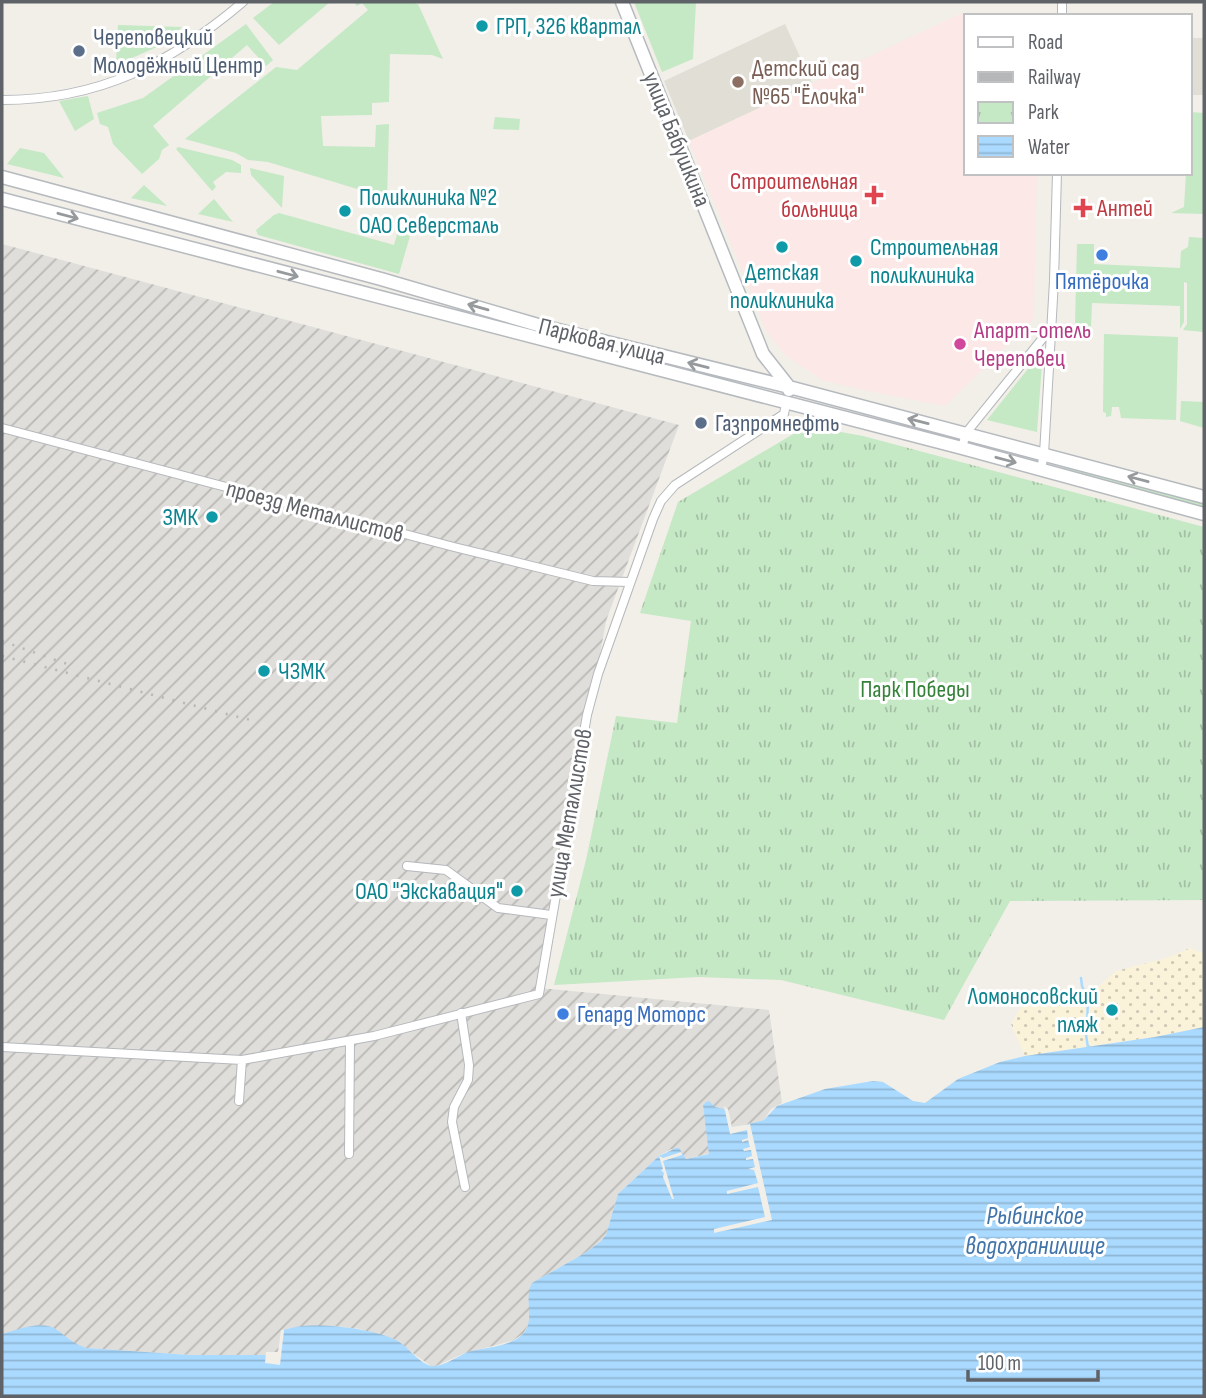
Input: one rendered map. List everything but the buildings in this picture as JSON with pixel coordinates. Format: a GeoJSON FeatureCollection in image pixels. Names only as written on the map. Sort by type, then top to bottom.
{"type":"FeatureCollection","features":[{"type":"Feature","properties":{"kind":"main road","name":"улица Бабушкина"},"geometry":{"type":"LineString","coordinates":[[622,2],[762,354],[789,387]]}},
{"type":"Feature","properties":{"kind":"main road","name":"Парковая улица"},"geometry":{"type":"LineString","coordinates":[[2,177],[381,279],[538,325],[789,387],[1204,497]]}},
{"type":"Feature","properties":{"kind":"main road","name":"Парковая улица"},"geometry":{"type":"LineString","coordinates":[[2,199],[961,448],[1204,514]]}},
{"type":"Feature","properties":{"kind":"main road"},"geometry":{"type":"LineString","coordinates":[[786,404],[789,387]]}},
{"type":"Feature","properties":{"kind":"street"},"geometry":{"type":"LineString","coordinates":[[2,100],[53,97],[89,90],[134,75],[167,58],[243,2]]}},
{"type":"Feature","properties":{"kind":"street"},"geometry":{"type":"LineString","coordinates":[[1041,470],[1051,328],[1057,175]]}},
{"type":"Feature","properties":{"kind":"street"},"geometry":{"type":"LineString","coordinates":[[961,448],[966,433],[1051,328]]}},
{"type":"Feature","properties":{"kind":"street","name":"улица Металлистов"},"geometry":{"type":"LineString","coordinates":[[2,1046],[242,1060],[374,1036],[539,994],[587,715],[598,674],[661,500],[675,485],[784,414],[786,404]]}},
{"type":"Feature","properties":{"kind":"street","name":"проезд Металлистов"},"geometry":{"type":"LineString","coordinates":[[2,428],[543,569],[593,581],[630,582]]}},
{"type":"Feature","properties":{"kind":"street"},"geometry":{"type":"LineString","coordinates":[[407,866],[446,870],[498,908],[551,915]]}},
{"type":"Feature","properties":{"kind":"street"},"geometry":{"type":"LineString","coordinates":[[461,1013],[469,1065],[468,1080],[454,1107],[452,1122],[465,1187]]}},
{"type":"Feature","properties":{"kind":"street"},"geometry":{"type":"LineString","coordinates":[[349,1154],[350,1041]]}},
{"type":"Feature","properties":{"kind":"street"},"geometry":{"type":"LineString","coordinates":[[239,1101],[242,1060]]}},
{"type":"Feature","properties":{"kind":"shaded area","name":"Строительная больница"},"geometry":{"type":"Polygon","coordinates":[[[964,14],[964,175],[1037,175],[1033,320],[945,406],[822,380],[785,355],[767,332],[689,141],[964,14]]]}},
{"type":"Feature","properties":{"kind":"shaded area","name":"Детский сад №65 \"Ёлочка\""},"geometry":{"type":"Polygon","coordinates":[[[785,24],[812,83],[689,141],[664,81],[785,24]]]}},
{"type":"Feature","properties":{"kind":"shaded area"},"geometry":{"type":"Polygon","coordinates":[[[1192,38],[1204,38],[1204,95],[1192,95],[1192,38]]]}},
{"type":"Feature","properties":{"kind":"shaded area"},"geometry":{"type":"Polygon","coordinates":[[[2,244],[679,425],[606,621],[540,988],[769,1010],[782,1103],[771,1109],[764,1120],[732,1128],[711,1103],[703,1106],[711,1153],[686,1159],[671,1149],[659,1156],[618,1194],[606,1235],[600,1242],[539,1279],[529,1324],[523,1334],[512,1341],[465,1353],[431,1366],[393,1339],[360,1329],[335,1326],[289,1328],[281,1355],[190,1355],[85,1348],[76,1345],[51,1327],[41,1325],[2,1334],[2,244]]]}},
{"type":"Feature","properties":{"kind":"green space"},"geometry":{"type":"Polygon","coordinates":[[[274,2],[330,2],[279,45],[253,18],[274,2]]]}},
{"type":"Feature","properties":{"kind":"green space"},"geometry":{"type":"Polygon","coordinates":[[[354,2],[418,4],[443,59],[432,55],[390,54],[389,102],[372,103],[372,115],[321,116],[323,146],[375,147],[376,125],[389,124],[387,198],[268,162],[248,160],[236,153],[185,139],[276,67],[297,70],[368,10],[362,3],[357,6],[354,2]]]}},
{"type":"Feature","properties":{"kind":"green space"},"geometry":{"type":"Polygon","coordinates":[[[634,2],[696,2],[693,59],[662,72],[634,2]]]}},
{"type":"Feature","properties":{"kind":"green space"},"geometry":{"type":"Polygon","coordinates":[[[246,24],[273,60],[266,66],[247,45],[153,126],[169,145],[162,150],[159,159],[142,174],[113,144],[108,127],[100,124],[97,113],[143,98],[246,24]]]}},
{"type":"Feature","properties":{"kind":"green space"},"geometry":{"type":"Polygon","coordinates":[[[118,25],[182,27],[166,43],[116,65],[118,25]]]}},
{"type":"Feature","properties":{"kind":"green space"},"geometry":{"type":"Polygon","coordinates":[[[88,96],[94,119],[75,131],[59,101],[88,96]]]}},
{"type":"Feature","properties":{"kind":"green space"},"geometry":{"type":"Polygon","coordinates":[[[1192,112],[1204,113],[1204,214],[1171,213],[1184,207],[1186,175],[1192,175],[1192,112]]]}},
{"type":"Feature","properties":{"kind":"green space"},"geometry":{"type":"Polygon","coordinates":[[[495,117],[520,119],[519,130],[493,129],[495,117]]]}},
{"type":"Feature","properties":{"kind":"green space"},"geometry":{"type":"Polygon","coordinates":[[[178,147],[232,160],[241,165],[241,173],[226,172],[213,182],[216,187],[212,191],[176,149],[178,147]]]}},
{"type":"Feature","properties":{"kind":"green space"},"geometry":{"type":"Polygon","coordinates":[[[20,148],[44,153],[64,178],[7,164],[20,148]]]}},
{"type":"Feature","properties":{"kind":"green space"},"geometry":{"type":"Polygon","coordinates":[[[250,168],[284,176],[282,208],[251,175],[250,168]]]}},
{"type":"Feature","properties":{"kind":"green space"},"geometry":{"type":"Polygon","coordinates":[[[144,185],[167,206],[131,198],[144,185]]]}},
{"type":"Feature","properties":{"kind":"green space"},"geometry":{"type":"Polygon","coordinates":[[[214,199],[233,222],[198,214],[214,199]]]}},
{"type":"Feature","properties":{"kind":"green space"},"geometry":{"type":"Polygon","coordinates":[[[279,213],[394,245],[398,231],[410,236],[399,274],[258,235],[256,230],[279,213]]]}},
{"type":"Feature","properties":{"kind":"green space"},"geometry":{"type":"Polygon","coordinates":[[[1189,237],[1204,238],[1204,332],[1183,330],[1187,324],[1187,283],[1184,282],[1184,322],[1180,329],[1180,306],[1092,303],[1091,327],[1075,326],[1077,244],[1094,244],[1094,264],[1180,268],[1181,251],[1188,247],[1189,237]]]}},
{"type":"Feature","properties":{"kind":"green space"},"geometry":{"type":"Polygon","coordinates":[[[1104,334],[1178,337],[1176,420],[1121,418],[1119,407],[1112,407],[1111,416],[1106,417],[1103,412],[1104,334]]]}},
{"type":"Feature","properties":{"kind":"green space"},"geometry":{"type":"Polygon","coordinates":[[[1043,350],[1037,432],[987,420],[1043,350]]]}},
{"type":"Feature","properties":{"kind":"green space"},"geometry":{"type":"Polygon","coordinates":[[[1181,401],[1204,402],[1204,428],[1180,421],[1181,401]]]}},
{"type":"Feature","properties":{"kind":"green space","name":"Парк Победы"},"geometry":{"type":"Polygon","coordinates":[[[807,426],[863,436],[1204,527],[1204,900],[1010,901],[944,1020],[781,980],[698,977],[554,985],[586,860],[616,716],[677,723],[691,621],[640,613],[678,502],[807,426]]]}},
{"type":"Feature","properties":{"kind":"green space"},"geometry":{"type":"Polygon","coordinates":[[[1064,465],[1204,502],[1204,507],[1063,469],[1064,465]]]}},
{"type":"Feature","properties":{"kind":"sand","name":"Ломоносовский пляж"},"geometry":{"type":"Polygon","coordinates":[[[1190,948],[1204,954],[1204,1027],[1025,1056],[1011,1024],[1027,997],[1044,991],[1070,988],[1089,995],[1116,971],[1167,958],[1190,948]]]}},
{"type":"Feature","properties":{"kind":"water","name":"Рыбинское водохранилище"},"geometry":{"type":"Polygon","coordinates":[[[1204,1027],[1204,1396],[2,1396],[2,1334],[37,1325],[51,1327],[86,1348],[190,1355],[280,1355],[284,1330],[308,1326],[339,1327],[383,1335],[399,1342],[428,1365],[443,1364],[468,1352],[511,1342],[523,1334],[529,1322],[532,1283],[600,1242],[606,1235],[618,1194],[659,1156],[676,1148],[679,1148],[686,1159],[709,1154],[703,1105],[706,1102],[724,1109],[733,1128],[764,1120],[777,1106],[825,1089],[873,1081],[883,1082],[913,1101],[925,1103],[958,1079],[1000,1062],[1204,1027]]]}},
{"type":"Feature","properties":{"kind":"pier"},"geometry":{"type":"Polygon","coordinates":[[[724,1106],[728,1109],[732,1127],[750,1124],[772,1220],[714,1233],[714,1229],[765,1217],[758,1187],[727,1194],[727,1191],[758,1183],[754,1170],[748,1169],[755,1167],[753,1159],[746,1160],[752,1156],[751,1150],[743,1149],[750,1147],[748,1140],[742,1142],[748,1138],[747,1130],[730,1134],[724,1106]]]}},
{"type":"Feature","properties":{"kind":"pier"},"geometry":{"type":"Polygon","coordinates":[[[681,1152],[682,1155],[663,1161],[672,1199],[663,1177],[659,1156],[663,1158],[681,1152]]]}},
{"type":"Feature","properties":{"kind":"pier"},"geometry":{"type":"Polygon","coordinates":[[[281,1330],[284,1330],[280,1365],[265,1363],[266,1352],[278,1352],[281,1330]]]}},
{"type":"Feature","properties":{"kind":"waterway"},"geometry":{"type":"LineString","coordinates":[[1081,978],[1088,1000],[1085,1028],[1088,1048]]}},
{"type":"Feature","properties":{"kind":"railway"},"geometry":{"type":"LineString","coordinates":[[2,641],[67,664]]}},
{"type":"Feature","properties":{"kind":"railway"},"geometry":{"type":"LineString","coordinates":[[2,656],[258,722]]}},
{"type":"Feature","properties":{"kind":"place","name":"ГРП, 326 квартал"},"geometry":{"type":"Point","coordinates":[482,26]}},
{"type":"Feature","properties":{"kind":"place","name":"Череповецкий Молодёжный Центр"},"geometry":{"type":"Point","coordinates":[79,51]}},
{"type":"Feature","properties":{"kind":"place","name":"Детский сад №65 \"Ёлочка\""},"geometry":{"type":"Point","coordinates":[738,82]}},
{"type":"Feature","properties":{"kind":"place","name":"Строительная больница"},"geometry":{"type":"Point","coordinates":[874,195]}},
{"type":"Feature","properties":{"kind":"place","name":"Антей"},"geometry":{"type":"Point","coordinates":[1083,208]}},
{"type":"Feature","properties":{"kind":"place","name":"Поликлиника №2 ОАО Северсталь"},"geometry":{"type":"Point","coordinates":[345,211]}},
{"type":"Feature","properties":{"kind":"place","name":"Детская поликлиника"},"geometry":{"type":"Point","coordinates":[782,247]}},
{"type":"Feature","properties":{"kind":"place","name":"Пятёрочка"},"geometry":{"type":"Point","coordinates":[1102,255]}},
{"type":"Feature","properties":{"kind":"place","name":"Строительная поликлиника"},"geometry":{"type":"Point","coordinates":[856,261]}},
{"type":"Feature","properties":{"kind":"place","name":"Апарт-отель Череповец"},"geometry":{"type":"Point","coordinates":[960,344]}},
{"type":"Feature","properties":{"kind":"place","name":"Газпромнефть"},"geometry":{"type":"Point","coordinates":[701,423]}},
{"type":"Feature","properties":{"kind":"place","name":"ЗМК"},"geometry":{"type":"Point","coordinates":[212,517]}},
{"type":"Feature","properties":{"kind":"place","name":"ЧЗМК"},"geometry":{"type":"Point","coordinates":[264,671]}},
{"type":"Feature","properties":{"kind":"place","name":"ОАО \"Экскавация\""},"geometry":{"type":"Point","coordinates":[517,891]}},
{"type":"Feature","properties":{"kind":"place","name":"Ломоносовский пляж"},"geometry":{"type":"Point","coordinates":[1112,1010]}},
{"type":"Feature","properties":{"kind":"place","name":"Гепард Моторс"},"geometry":{"type":"Point","coordinates":[563,1014]}}]}
